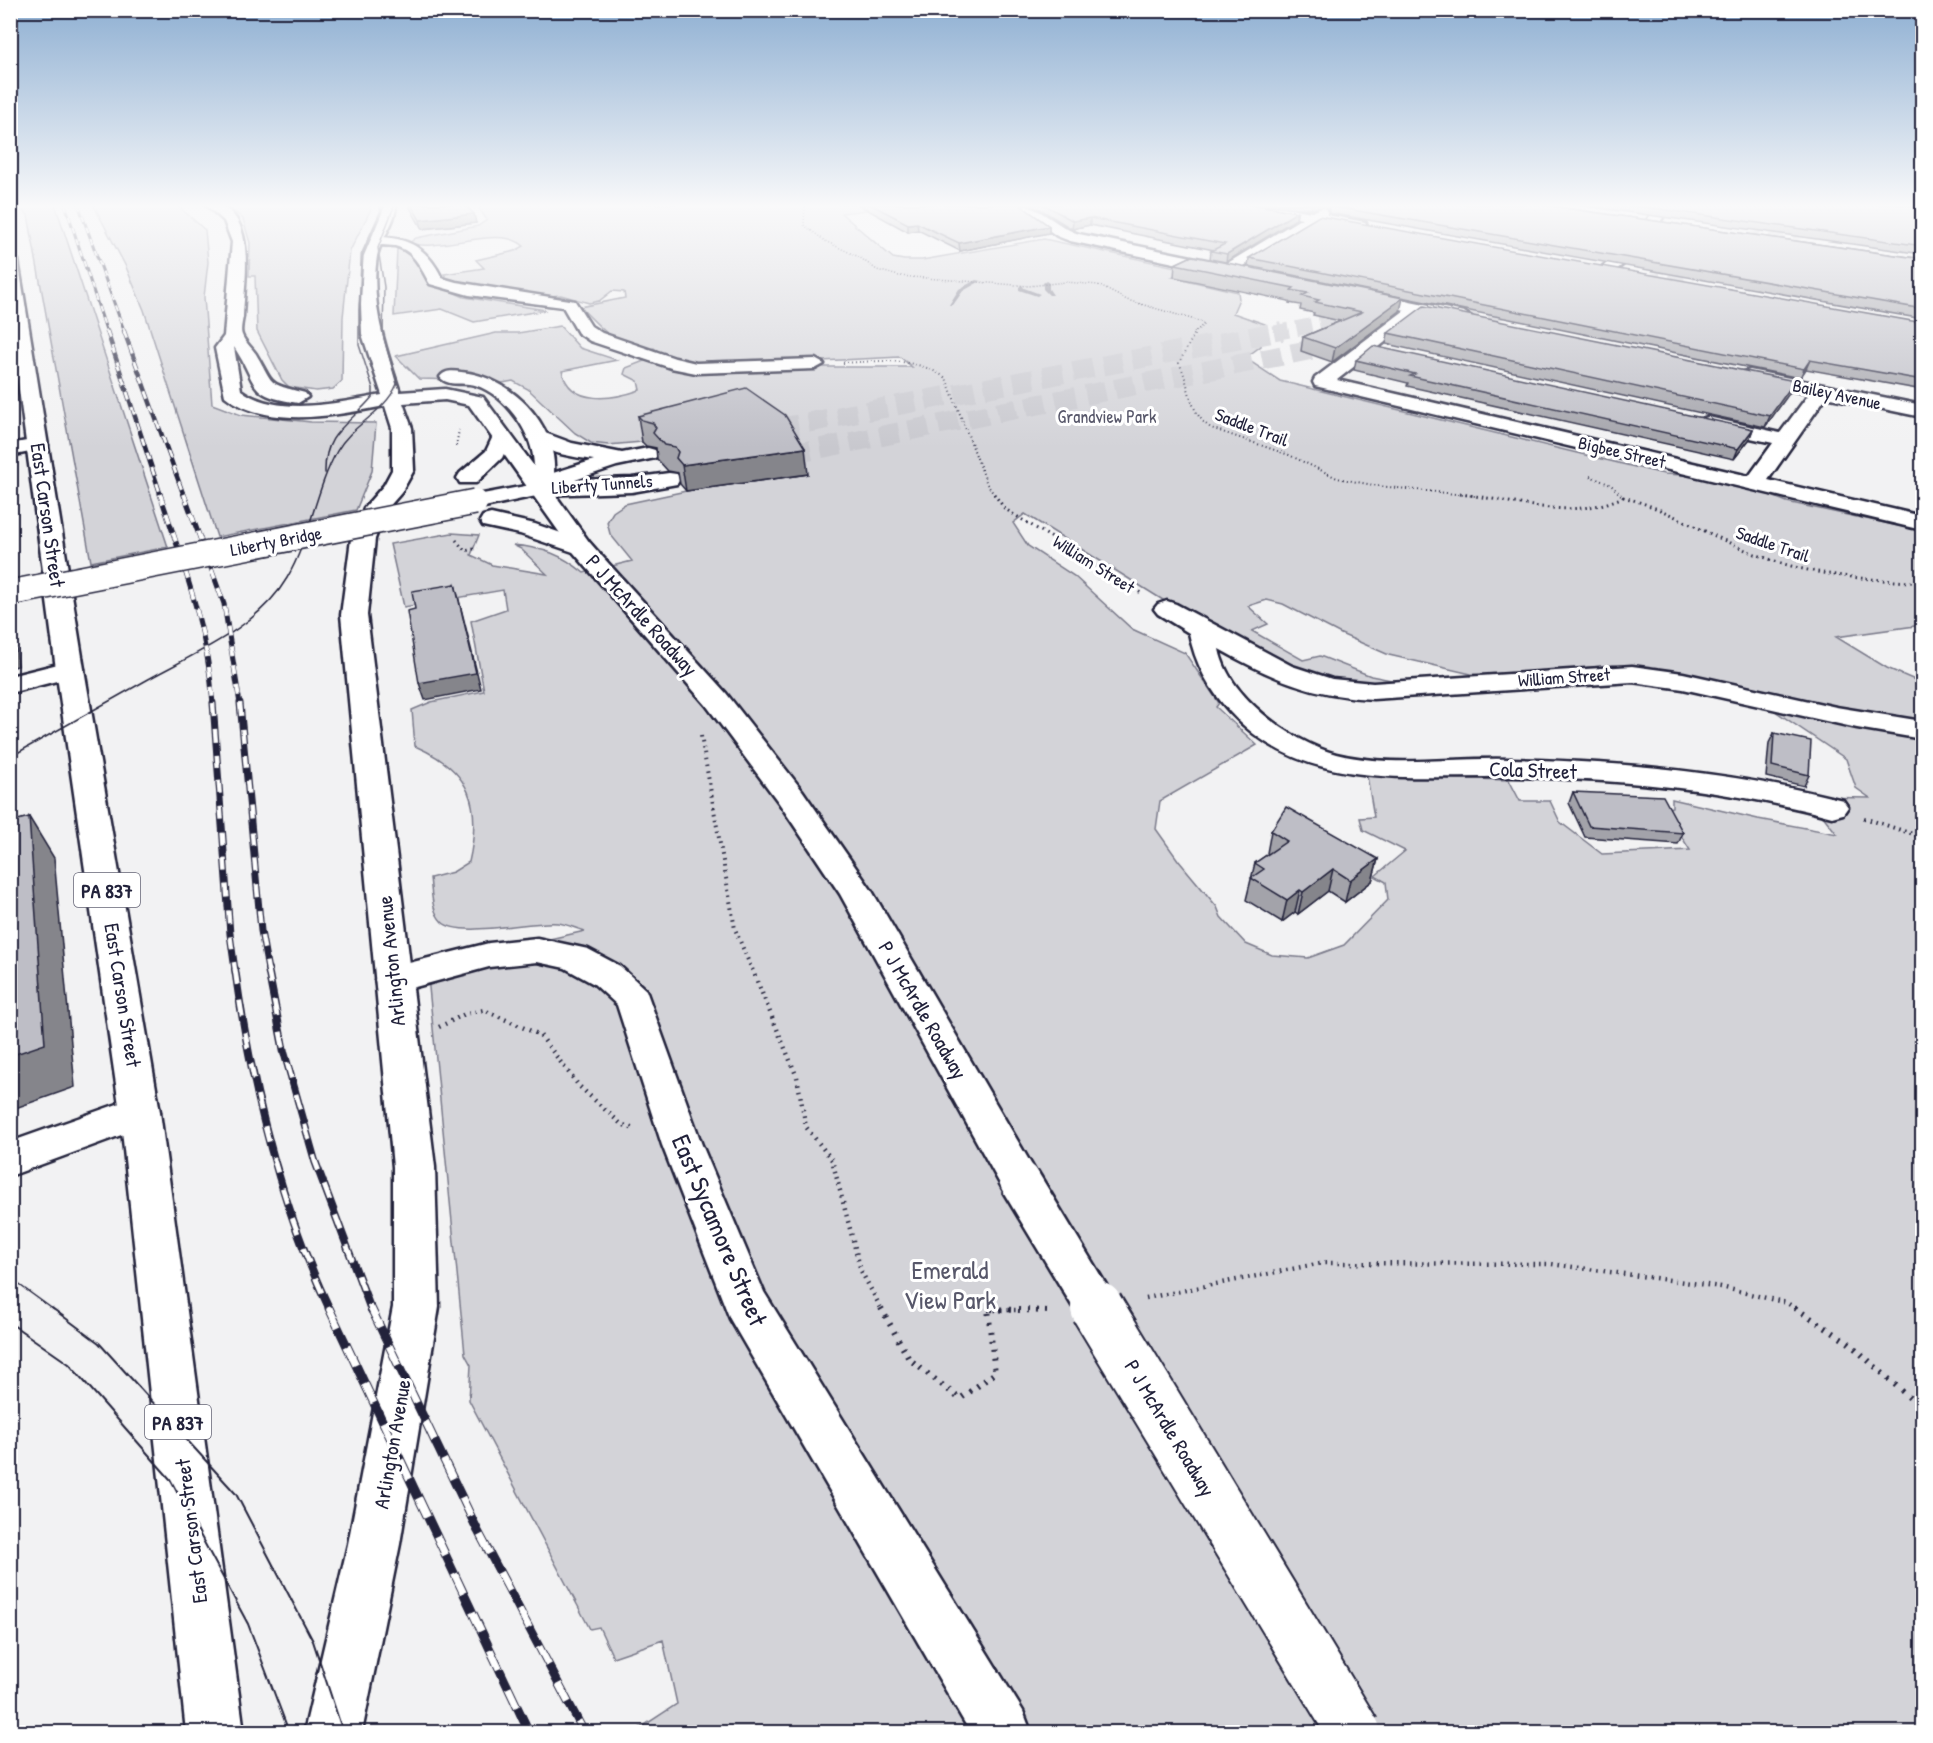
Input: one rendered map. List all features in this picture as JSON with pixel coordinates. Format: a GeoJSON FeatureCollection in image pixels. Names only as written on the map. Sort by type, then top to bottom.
{"type":"FeatureCollection","features":[{"type":"Feature","properties":{"kind":"main road","name":"East Carson Street"},"geometry":{"type":"LineString","coordinates":[[12,285],[16,354],[38,445],[70,669],[140,1112],[215,1732]]}},
{"type":"Feature","properties":{"kind":"main road"},"geometry":{"type":"LineString","coordinates":[[237,285],[233,336],[224,348],[231,389],[241,399],[263,406],[286,409],[390,392],[435,377],[482,381],[504,394],[520,411],[537,436],[544,462],[541,488]]}},
{"type":"Feature","properties":{"kind":"main road","name":"Arlington Avenue"},"geometry":{"type":"LineString","coordinates":[[333,1732],[374,1544],[416,1307],[414,1167],[354,615],[363,539],[375,508],[393,488],[403,470],[402,428],[371,334],[370,285]]}},
{"type":"Feature","properties":{"kind":"main road"},"geometry":{"type":"LineString","coordinates":[[446,285],[454,289],[548,298],[569,304],[584,329],[596,337],[671,363],[696,368],[814,364]]}},
{"type":"Feature","properties":{"kind":"main road"},"geometry":{"type":"LineString","coordinates":[[1340,292],[1476,320]]}},
{"type":"Feature","properties":{"kind":"main road"},"geometry":{"type":"LineString","coordinates":[[1367,347],[1418,308]]}},
{"type":"Feature","properties":{"kind":"main road"},"geometry":{"type":"LineString","coordinates":[[233,336],[245,348],[256,378],[270,392],[311,398],[356,399]]}},
{"type":"Feature","properties":{"kind":"main road"},"geometry":{"type":"LineString","coordinates":[[1367,347],[1390,353]]}},
{"type":"Feature","properties":{"kind":"main road","name":"Bigbee Street"},"geometry":{"type":"LineString","coordinates":[[1367,347],[1322,382],[1923,523]]}},
{"type":"Feature","properties":{"kind":"main road","name":"Bailey Avenue"},"geometry":{"type":"LineString","coordinates":[[1729,372],[1923,411]]}},
{"type":"Feature","properties":{"kind":"main road"},"geometry":{"type":"LineString","coordinates":[[1755,483],[1821,390]]}},
{"type":"Feature","properties":{"kind":"main road","name":"P J McArdle Roadway"},"geometry":{"type":"LineString","coordinates":[[390,392],[440,394],[466,397],[476,401],[501,438],[541,488],[582,548],[725,710],[791,797],[855,891],[1020,1180],[1354,1732]]}},
{"type":"Feature","properties":{"kind":"main road"},"geometry":{"type":"LineString","coordinates":[[1693,419],[1786,440]]}},
{"type":"Feature","properties":{"kind":"main road","name":"Liberty Tunnels"},"geometry":{"type":"LineString","coordinates":[[537,436],[553,446],[573,451],[643,455],[580,470],[541,488]]}},
{"type":"Feature","properties":{"kind":"main road"},"geometry":{"type":"LineString","coordinates":[[404,516],[468,478],[495,454],[501,438]]}},
{"type":"Feature","properties":{"kind":"main road"},"geometry":{"type":"LineString","coordinates":[[10,450],[38,445]]}},
{"type":"Feature","properties":{"kind":"main road","name":"Liberty Tunnels"},"geometry":{"type":"LineString","coordinates":[[541,488],[632,485],[669,479]]}},
{"type":"Feature","properties":{"kind":"main road","name":"Liberty Bridge"},"geometry":{"type":"LineString","coordinates":[[10,593],[541,488]]}},
{"type":"Feature","properties":{"kind":"main road"},"geometry":{"type":"LineString","coordinates":[[404,516],[491,521],[527,529],[582,548]]}},
{"type":"Feature","properties":{"kind":"main road","name":"William Street"},"geometry":{"type":"LineString","coordinates":[[1167,609],[1202,631],[1292,678],[1343,690],[1373,691],[1615,673],[1643,674],[1682,680],[1847,718],[1923,730]]}},
{"type":"Feature","properties":{"kind":"main road","name":"Cola Street"},"geometry":{"type":"LineString","coordinates":[[1202,631],[1203,650],[1243,712],[1265,731],[1331,762],[1384,767],[1507,768],[1664,776],[1723,783],[1832,807]]}},
{"type":"Feature","properties":{"kind":"main road"},"geometry":{"type":"LineString","coordinates":[[10,685],[70,669]]}},
{"type":"Feature","properties":{"kind":"main road","name":"East Sycamore Street"},"geometry":{"type":"LineString","coordinates":[[393,980],[489,955],[537,950],[575,958],[607,975],[633,999],[682,1145],[746,1304],[870,1515],[1002,1732]]}},
{"type":"Feature","properties":{"kind":"main road"},"geometry":{"type":"LineString","coordinates":[[10,1159],[140,1112]]}},
{"type":"Feature","properties":{"kind":"path","name":"Saddle Trail"},"geometry":{"type":"LineString","coordinates":[[1099,285],[1127,300],[1204,324],[1192,334],[1179,363],[1186,376],[1192,409],[1202,422],[1226,434],[1289,455],[1336,478],[1378,486],[1477,495],[1539,509],[1578,509],[1608,504],[1623,497]]}},
{"type":"Feature","properties":{"kind":"path","name":"William Street"},"geometry":{"type":"LineString","coordinates":[[814,364],[897,361],[933,367],[946,378],[987,484],[1005,509],[1167,609]]}},
{"type":"Feature","properties":{"kind":"path","name":"Saddle Trail"},"geometry":{"type":"LineString","coordinates":[[1590,476],[1611,485],[1623,497],[1649,504],[1726,543],[1773,561],[1819,574],[1923,582]]}},
{"type":"Feature","properties":{"kind":"path"},"geometry":{"type":"LineString","coordinates":[[725,710],[703,720],[701,741],[735,929],[797,1077],[806,1127],[832,1160],[861,1271],[909,1359],[960,1399],[995,1373],[988,1309],[1056,1311]]}},
{"type":"Feature","properties":{"kind":"path"},"geometry":{"type":"LineString","coordinates":[[1832,807],[1923,837]]}},
{"type":"Feature","properties":{"kind":"path"},"geometry":{"type":"LineString","coordinates":[[401,1047],[465,1014],[484,1010],[540,1035],[579,1086],[621,1124],[682,1145]]}},
{"type":"Feature","properties":{"kind":"path"},"geometry":{"type":"LineString","coordinates":[[1923,1031],[1919,1032],[1916,1043],[1923,1062]]}},
{"type":"Feature","properties":{"kind":"path"},"geometry":{"type":"LineString","coordinates":[[1137,1300],[1322,1263],[1551,1264],[1721,1287],[1787,1303],[1849,1343],[1923,1409]]}},
{"type":"Feature","properties":{"kind":"green space"},"geometry":{"type":"Polygon","coordinates":[[[41,285],[82,285],[168,547],[91,562],[41,285]]]}},
{"type":"Feature","properties":{"kind":"green space"},"geometry":{"type":"Polygon","coordinates":[[[134,285],[205,285],[204,297],[212,404],[241,415],[311,422],[376,423],[372,471],[356,510],[217,537],[144,310],[134,285]]]}},
{"type":"Feature","properties":{"kind":"green space"},"geometry":{"type":"Polygon","coordinates":[[[255,285],[346,285],[343,317],[342,381],[333,389],[316,391],[289,387],[282,380],[257,331],[255,285]]]}},
{"type":"Feature","properties":{"kind":"green space"},"geometry":{"type":"Polygon","coordinates":[[[395,285],[440,285],[464,297],[546,310],[474,322],[442,309],[394,316],[395,285]]]}},
{"type":"Feature","properties":{"kind":"green space","name":"Emerald View Park"},"geometry":{"type":"Polygon","coordinates":[[[473,285],[1209,285],[1238,292],[1239,299],[1233,313],[1265,324],[1261,346],[1245,358],[1280,381],[1664,474],[1727,482],[1787,502],[1922,531],[1922,625],[1836,637],[1887,668],[1922,683],[1922,1732],[634,1732],[677,1704],[663,1640],[613,1657],[599,1627],[590,1629],[469,1400],[471,1365],[465,1354],[427,967],[585,931],[561,924],[547,923],[464,929],[451,927],[438,918],[430,878],[453,872],[469,862],[473,842],[472,807],[468,792],[460,778],[449,766],[415,746],[412,710],[431,702],[484,691],[471,621],[506,609],[503,590],[404,607],[390,544],[452,533],[479,535],[471,555],[492,565],[547,574],[521,549],[513,545],[552,553],[584,573],[632,561],[610,534],[607,522],[613,512],[625,504],[686,491],[807,474],[642,442],[608,445],[591,443],[575,433],[528,389],[513,381],[492,385],[461,380],[419,379],[396,356],[496,333],[518,333],[560,326],[580,348],[617,360],[562,371],[567,383],[574,390],[583,395],[606,397],[640,390],[638,381],[624,374],[626,368],[662,354],[654,348],[643,350],[622,344],[604,331],[580,307],[625,298],[624,292],[612,291],[599,301],[589,303],[561,295],[539,297],[473,285]],[[900,357],[821,361],[813,367],[912,367],[900,357]],[[1025,514],[1013,523],[1028,546],[1074,576],[1132,629],[1185,653],[1219,703],[1216,707],[1257,745],[1160,801],[1156,829],[1217,907],[1221,917],[1246,944],[1272,955],[1308,958],[1344,945],[1388,900],[1386,882],[1375,876],[1405,851],[1363,830],[1360,818],[1374,817],[1367,776],[1509,780],[1520,801],[1550,801],[1560,822],[1602,854],[1690,850],[1664,809],[1672,807],[1672,799],[1837,834],[1808,797],[1870,798],[1856,788],[1846,759],[1766,705],[1658,671],[1613,665],[1495,676],[1471,674],[1389,655],[1341,634],[1283,604],[1267,600],[1248,606],[1268,624],[1252,631],[1303,660],[1320,656],[1371,676],[1401,682],[1366,685],[1321,680],[1187,615],[1025,514]]]}},
{"type":"Feature","properties":{"kind":"building"},"geometry":{"type":"Polygon","coordinates":[[[1281,285],[1339,285],[1403,298],[1335,348],[1303,337],[1362,312],[1315,302],[1319,300],[1302,296],[1308,293],[1291,290],[1294,288],[1281,285]]]}},
{"type":"Feature","properties":{"kind":"building"},"geometry":{"type":"Polygon","coordinates":[[[1386,285],[1710,285],[1923,323],[1923,380],[1810,360],[1804,369],[1386,285]]]}},
{"type":"Feature","properties":{"kind":"building"},"geometry":{"type":"Polygon","coordinates":[[[1787,285],[1923,285],[1923,309],[1787,285]]]}},
{"type":"Feature","properties":{"kind":"building"},"geometry":{"type":"Polygon","coordinates":[[[1424,306],[1795,381],[1770,416],[1388,333],[1424,306]]]}},
{"type":"Feature","properties":{"kind":"building"},"geometry":{"type":"Polygon","coordinates":[[[1373,346],[1753,429],[1738,449],[1410,376],[1415,374],[1356,360],[1373,346]]]}},
{"type":"Feature","properties":{"kind":"building"},"geometry":{"type":"Polygon","coordinates":[[[746,388],[785,415],[805,448],[682,465],[676,458],[678,452],[675,447],[664,445],[653,433],[656,428],[653,423],[642,420],[638,416],[746,388]]]}},
{"type":"Feature","properties":{"kind":"building"},"geometry":{"type":"Polygon","coordinates":[[[455,584],[476,673],[419,683],[407,611],[415,609],[412,591],[455,584]]]}},
{"type":"Feature","properties":{"kind":"building"},"geometry":{"type":"Polygon","coordinates":[[[1774,733],[1811,741],[1809,775],[1772,766],[1774,733]]]}},
{"type":"Feature","properties":{"kind":"building"},"geometry":{"type":"Polygon","coordinates":[[[1573,792],[1663,796],[1683,833],[1589,826],[1573,792]]]}},
{"type":"Feature","properties":{"kind":"building"},"geometry":{"type":"Polygon","coordinates":[[[1286,807],[1378,859],[1350,880],[1333,869],[1303,892],[1300,890],[1287,900],[1251,878],[1264,869],[1255,863],[1287,841],[1271,831],[1286,807]]]}},
{"type":"Feature","properties":{"kind":"building"},"geometry":{"type":"Polygon","coordinates":[[[29,817],[45,1044],[10,1056],[10,822],[29,817]]]}},
{"type":"Feature","properties":{"kind":"waterway"},"geometry":{"type":"LineString","coordinates":[[951,304],[961,290],[970,285]]}},
{"type":"Feature","properties":{"kind":"waterway"},"geometry":{"type":"LineString","coordinates":[[1046,285],[1046,289],[1051,294]]}},
{"type":"Feature","properties":{"kind":"waterway"},"geometry":{"type":"LineString","coordinates":[[1022,287],[1021,289],[1037,294]]}},
{"type":"Feature","properties":{"kind":"tunnel"},"geometry":{"type":"LineString","coordinates":[[1624,287],[1632,285]]}},
{"type":"Feature","properties":{"kind":"tunnel"},"geometry":{"type":"LineString","coordinates":[[1274,333],[1473,294]]}},
{"type":"Feature","properties":{"kind":"tunnel"},"geometry":{"type":"LineString","coordinates":[[1397,333],[1529,306]]}},
{"type":"Feature","properties":{"kind":"tunnel"},"geometry":{"type":"LineString","coordinates":[[749,434],[1282,331]]}},
{"type":"Feature","properties":{"kind":"tunnel"},"geometry":{"type":"LineString","coordinates":[[762,460],[1404,331]]}},
{"type":"Feature","properties":{"kind":"tram line"},"geometry":{"type":"LineString","coordinates":[[325,473],[329,447],[334,438],[373,396],[373,388],[359,345],[361,285]]}},
{"type":"Feature","properties":{"kind":"tram line"},"geometry":{"type":"LineString","coordinates":[[10,757],[223,638],[242,625],[275,596],[295,563],[323,482],[337,451],[351,433],[385,403],[397,384],[383,335],[384,285]]}},
{"type":"Feature","properties":{"kind":"tram line"},"geometry":{"type":"LineString","coordinates":[[10,1278],[54,1310]]}},
{"type":"Feature","properties":{"kind":"tram line"},"geometry":{"type":"LineString","coordinates":[[52,1308],[99,1343],[236,1494],[313,1641],[343,1732]]}},
{"type":"Feature","properties":{"kind":"tram line"},"geometry":{"type":"LineString","coordinates":[[10,1323],[69,1364],[170,1479],[248,1624],[289,1732]]}},
{"type":"Feature","properties":{"kind":"railway"},"geometry":{"type":"LineString","coordinates":[[91,285],[107,333]]}},
{"type":"Feature","properties":{"kind":"railway"},"geometry":{"type":"LineString","coordinates":[[108,285],[125,333]]}},
{"type":"Feature","properties":{"kind":"railway"},"geometry":{"type":"LineString","coordinates":[[107,331],[161,496]]}},
{"type":"Feature","properties":{"kind":"railway"},"geometry":{"type":"LineString","coordinates":[[124,331],[184,496]]}},
{"type":"Feature","properties":{"kind":"railway"},"geometry":{"type":"LineString","coordinates":[[160,494],[186,572],[200,624],[213,704]]}},
{"type":"Feature","properties":{"kind":"railway"},"geometry":{"type":"LineString","coordinates":[[184,494],[224,604],[240,704]]}},
{"type":"Feature","properties":{"kind":"railway"},"geometry":{"type":"LineString","coordinates":[[213,703],[230,934],[235,970]]}},
{"type":"Feature","properties":{"kind":"railway"},"geometry":{"type":"LineString","coordinates":[[240,703],[261,931],[268,970]]}},
{"type":"Feature","properties":{"kind":"railway"},"geometry":{"type":"LineString","coordinates":[[235,969],[249,1056],[269,1143],[296,1228],[330,1310]]}},
{"type":"Feature","properties":{"kind":"railway"},"geometry":{"type":"LineString","coordinates":[[268,969],[284,1052],[315,1161],[371,1310]]}},
{"type":"Feature","properties":{"kind":"railway"},"geometry":{"type":"LineString","coordinates":[[329,1308],[529,1732]]}},
{"type":"Feature","properties":{"kind":"railway"},"geometry":{"type":"LineString","coordinates":[[371,1308],[478,1531],[584,1732]]}},
{"type":"Feature","properties":{"kind":"park label","name":"Grandview Park"},"geometry":{"type":"Point","coordinates":[1107,416]}}]}
